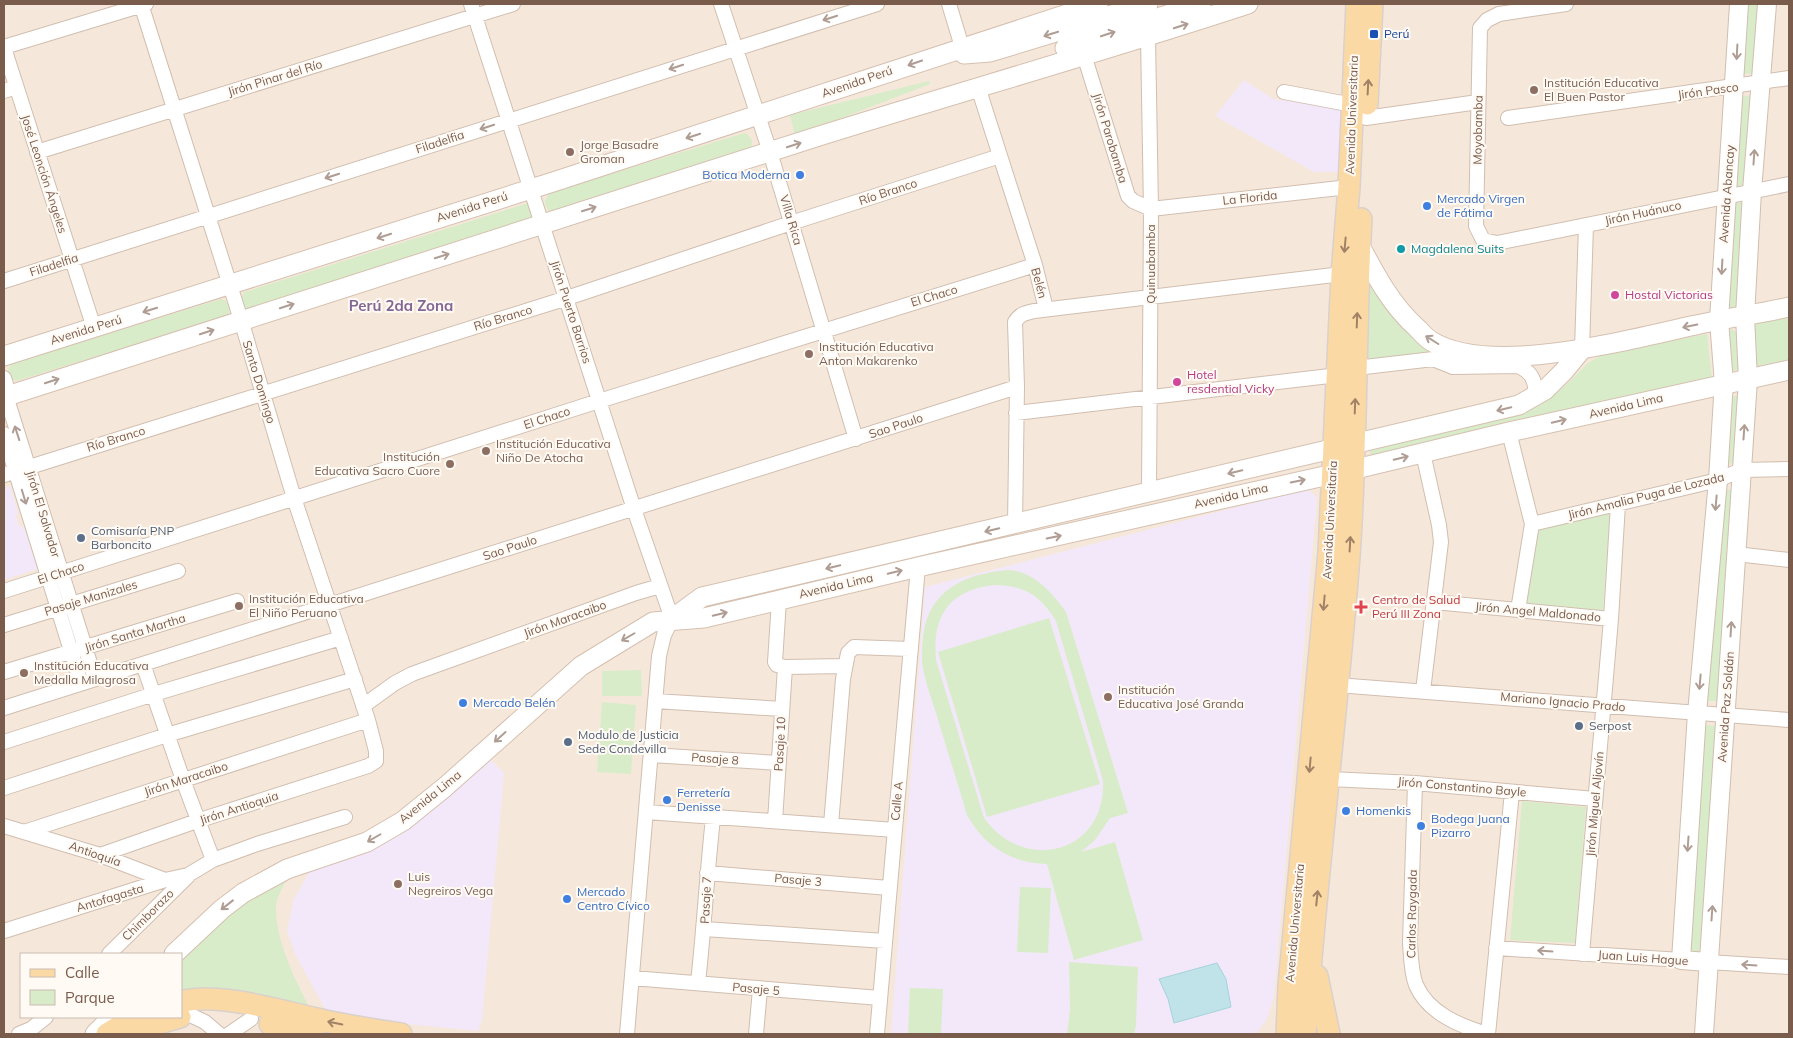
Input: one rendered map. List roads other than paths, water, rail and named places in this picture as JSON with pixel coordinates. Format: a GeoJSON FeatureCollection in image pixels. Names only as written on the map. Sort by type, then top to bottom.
{"type":"FeatureCollection","features":[{"type":"Feature","properties":{"kind":"main road","name":"Avenida Perú"},"geometry":{"type":"LineString","coordinates":[[4,356],[757,115],[962,47],[1068,8],[1098,4]]}},
{"type":"Feature","properties":{"kind":"main road","name":"Avenida Perú"},"geometry":{"type":"LineString","coordinates":[[938,55],[990,52],[1148,4]]}},
{"type":"Feature","properties":{"kind":"main road"},"geometry":{"type":"LineString","coordinates":[[815,138],[934,90],[1201,4]]}},
{"type":"Feature","properties":{"kind":"main road"},"geometry":{"type":"LineString","coordinates":[[4,390],[241,320],[770,152],[978,87],[1148,37],[1248,4]]}},
{"type":"Feature","properties":{"kind":"main road","name":"Avenida Universitaria"},"geometry":{"type":"LineString","coordinates":[[1286,1034],[1329,552],[1332,474],[1344,447],[1347,372],[1360,244],[1360,112],[1357,4]]}},
{"type":"Feature","properties":{"kind":"main road","name":"Avenida Universitaria"},"geometry":{"type":"LineString","coordinates":[[1347,372],[1342,274],[1350,187],[1372,4]]}},
{"type":"Feature","properties":{"kind":"main road"},"geometry":{"type":"LineString","coordinates":[[1360,244],[1376,276],[1403,316],[1430,341],[1472,354],[1522,356],[1582,349],[1789,307]]}},
{"type":"Feature","properties":{"kind":"main road","name":"Avenida Lima"},"geometry":{"type":"LineString","coordinates":[[672,619],[702,597],[1519,405],[1545,390],[1582,349]]}},
{"type":"Feature","properties":{"kind":"main road","name":"Avenida Lima"},"geometry":{"type":"LineString","coordinates":[[175,953],[222,909],[243,893],[286,869],[367,842],[403,821],[445,787],[581,666],[653,622],[672,619],[704,618],[918,567],[1789,370]]}},
{"type":"Feature","properties":{"kind":"main road","name":"Avenida Universitaria"},"geometry":{"type":"LineString","coordinates":[[1306,1034],[1311,946],[1329,778],[1349,555],[1353,470],[1344,447]]}},
{"type":"Feature","properties":{"kind":"main road"},"geometry":{"type":"LineString","coordinates":[[1311,946],[1329,1033]]}},
{"type":"Feature","properties":{"kind":"main road"},"geometry":{"type":"LineString","coordinates":[[1273,1034],[1289,986]]}},
{"type":"Feature","properties":{"kind":"main road"},"geometry":{"type":"LineString","coordinates":[[313,1034],[251,1019],[220,1014],[183,1012],[187,1000],[222,999],[328,1022],[401,1034]]}},
{"type":"Feature","properties":{"kind":"main road"},"geometry":{"type":"LineString","coordinates":[[95,1034],[111,1018]]}},
{"type":"Feature","properties":{"kind":"main road"},"geometry":{"type":"LineString","coordinates":[[107,1034],[133,1018]]}},
{"type":"Feature","properties":{"kind":"main road"},"geometry":{"type":"LineString","coordinates":[[135,1034],[142,1028],[168,1018]]}},
{"type":"Feature","properties":{"kind":"street"},"geometry":{"type":"LineString","coordinates":[[4,48],[143,4]]}},
{"type":"Feature","properties":{"kind":"street","name":"Santo Domingo"},"geometry":{"type":"LineString","coordinates":[[143,4],[294,498],[368,720],[376,751],[376,761]]}},
{"type":"Feature","properties":{"kind":"street","name":"Jirón Pinar del Río"},"geometry":{"type":"LineString","coordinates":[[37,152],[174,109],[473,10],[513,4]]}},
{"type":"Feature","properties":{"kind":"street","name":"Villa Rica"},"geometry":{"type":"LineString","coordinates":[[721,4],[770,152],[856,438]]}},
{"type":"Feature","properties":{"kind":"street","name":"Filadelfia"},"geometry":{"type":"LineString","coordinates":[[4,281],[877,4]]}},
{"type":"Feature","properties":{"kind":"street"},"geometry":{"type":"LineString","coordinates":[[949,4],[962,47]]}},
{"type":"Feature","properties":{"kind":"street","name":"Moyobamba"},"geometry":{"type":"LineString","coordinates":[[1497,243],[1483,240],[1476,226],[1480,28],[1487,20],[1499,14],[1566,4]]}},
{"type":"Feature","properties":{"kind":"street","name":"Avenida Abancay"},"geometry":{"type":"LineString","coordinates":[[1724,384],[1719,320],[1739,4]]}},
{"type":"Feature","properties":{"kind":"street","name":"Avenida Abancay"},"geometry":{"type":"LineString","coordinates":[[1748,380],[1745,316],[1752,191],[1767,4]]}},
{"type":"Feature","properties":{"kind":"street","name":"Jirón Puerto Barrios"},"geometry":{"type":"LineString","coordinates":[[473,10],[634,509],[672,619]]}},
{"type":"Feature","properties":{"kind":"street","name":"Quinuabamba"},"geometry":{"type":"LineString","coordinates":[[1148,37],[1151,209],[1149,492]]}},
{"type":"Feature","properties":{"kind":"street","name":"José Leonción Ángeles"},"geometry":{"type":"LineString","coordinates":[[4,48],[10,89],[37,152],[94,328]]}},
{"type":"Feature","properties":{"kind":"street","name":"Jirón Parobamba"},"geometry":{"type":"LineString","coordinates":[[1084,55],[1128,196],[1133,201],[1151,209]]}},
{"type":"Feature","properties":{"kind":"street","name":"Jirón Pasco"},"geometry":{"type":"LineString","coordinates":[[1508,118],[1789,78]]}},
{"type":"Feature","properties":{"kind":"street","name":"Belén"},"geometry":{"type":"LineString","coordinates":[[978,87],[1034,265],[1046,310],[1024,313],[1015,322],[1017,387],[1015,524]]}},
{"type":"Feature","properties":{"kind":"street"},"geometry":{"type":"LineString","coordinates":[[1284,92],[1360,112],[1478,102]]}},
{"type":"Feature","properties":{"kind":"street","name":"Río Branco"},"geometry":{"type":"LineString","coordinates":[[16,471],[567,298],[791,222],[1000,156]]}},
{"type":"Feature","properties":{"kind":"street","name":"Jirón Huánuco"},"geometry":{"type":"LineString","coordinates":[[1497,243],[1789,184]]}},
{"type":"Feature","properties":{"kind":"street","name":"La Florida"},"geometry":{"type":"LineString","coordinates":[[1151,209],[1350,187]]}},
{"type":"Feature","properties":{"kind":"street"},"geometry":{"type":"LineString","coordinates":[[1582,349],[1586,225]]}},
{"type":"Feature","properties":{"kind":"street","name":"El Chaco"},"geometry":{"type":"LineString","coordinates":[[4,591],[599,401],[1034,265]]}},
{"type":"Feature","properties":{"kind":"street"},"geometry":{"type":"LineString","coordinates":[[1046,310],[1342,274]]}},
{"type":"Feature","properties":{"kind":"street"},"geometry":{"type":"LineString","coordinates":[[1016,413],[1149,398],[1472,354]]}},
{"type":"Feature","properties":{"kind":"street"},"geometry":{"type":"LineString","coordinates":[[1433,359],[1454,366],[1518,366],[1531,374],[1535,381],[1536,395]]}},
{"type":"Feature","properties":{"kind":"street"},"geometry":{"type":"LineString","coordinates":[[1748,380],[1789,376]]}},
{"type":"Feature","properties":{"kind":"street","name":"Avenida Paz Soldán"},"geometry":{"type":"LineString","coordinates":[[1704,1034],[1748,380]]}},
{"type":"Feature","properties":{"kind":"street"},"geometry":{"type":"LineString","coordinates":[[1681,960],[1697,713],[1718,480],[1724,384]]}},
{"type":"Feature","properties":{"kind":"street","name":"Sao Paulo"},"geometry":{"type":"LineString","coordinates":[[4,708],[1017,387]]}},
{"type":"Feature","properties":{"kind":"street","name":"Jirón El Salvador"},"geometry":{"type":"LineString","coordinates":[[4,390],[16,471]]}},
{"type":"Feature","properties":{"kind":"street"},"geometry":{"type":"LineString","coordinates":[[1509,432],[1532,524],[1518,610]]}},
{"type":"Feature","properties":{"kind":"street","name":"Jirón El Salvador"},"geometry":{"type":"LineString","coordinates":[[4,434],[54,575],[78,651],[81,684]]}},
{"type":"Feature","properties":{"kind":"street"},"geometry":{"type":"LineString","coordinates":[[1423,453],[1439,525],[1440,542],[1423,691]]}},
{"type":"Feature","properties":{"kind":"street","name":"Jirón Amalia Puga de Lozada"},"geometry":{"type":"LineString","coordinates":[[1532,524],[1718,480],[1741,470],[1789,469]]}},
{"type":"Feature","properties":{"kind":"street","name":"Jirón Miguel Aljovín"},"geometry":{"type":"LineString","coordinates":[[1582,954],[1604,706],[1618,504]]}},
{"type":"Feature","properties":{"kind":"street"},"geometry":{"type":"LineString","coordinates":[[1736,554],[1789,560]]}},
{"type":"Feature","properties":{"kind":"street","name":"Calle A"},"geometry":{"type":"LineString","coordinates":[[877,1034],[918,567]]}},
{"type":"Feature","properties":{"kind":"street","name":"Pasaje Manizales"},"geometry":{"type":"LineString","coordinates":[[4,626],[178,571]]}},
{"type":"Feature","properties":{"kind":"street","name":"Jirón Maracaibo"},"geometry":{"type":"LineString","coordinates":[[363,706],[395,683],[412,674],[660,586]]}},
{"type":"Feature","properties":{"kind":"street"},"geometry":{"type":"LineString","coordinates":[[779,600],[775,662],[777,665],[785,667],[844,666]]}},
{"type":"Feature","properties":{"kind":"street","name":"Jirón Santa Martha"},"geometry":{"type":"LineString","coordinates":[[4,672],[237,601]]}},
{"type":"Feature","properties":{"kind":"street","name":"Jirón Angel Maldonado"},"geometry":{"type":"LineString","coordinates":[[1434,602],[1611,618]]}},
{"type":"Feature","properties":{"kind":"street"},"geometry":{"type":"LineString","coordinates":[[627,1034],[646,812],[645,786],[651,755],[659,656],[664,635],[672,619]]}},
{"type":"Feature","properties":{"kind":"street"},"geometry":{"type":"LineString","coordinates":[[4,742],[154,694],[341,638]]}},
{"type":"Feature","properties":{"kind":"street"},"geometry":{"type":"LineString","coordinates":[[831,825],[844,666],[848,654],[854,647],[910,649]]}},
{"type":"Feature","properties":{"kind":"street","name":"Jirón El Salvador"},"geometry":{"type":"LineString","coordinates":[[78,651],[95,679]]}},
{"type":"Feature","properties":{"kind":"street"},"geometry":{"type":"LineString","coordinates":[[144,664],[197,821],[213,860]]}},
{"type":"Feature","properties":{"kind":"street","name":"Pasaje 10"},"geometry":{"type":"LineString","coordinates":[[775,821],[785,667]]}},
{"type":"Feature","properties":{"kind":"street"},"geometry":{"type":"LineString","coordinates":[[4,788],[168,735],[355,679]]}},
{"type":"Feature","properties":{"kind":"street","name":"Mariano Ignacio Prado"},"geometry":{"type":"LineString","coordinates":[[1338,685],[1789,720]]}},
{"type":"Feature","properties":{"kind":"street"},"geometry":{"type":"LineString","coordinates":[[655,701],[782,709]]}},
{"type":"Feature","properties":{"kind":"street","name":"Jirón Maracaibo"},"geometry":{"type":"LineString","coordinates":[[24,832],[368,720]]}},
{"type":"Feature","properties":{"kind":"street","name":"Pasaje 8"},"geometry":{"type":"LineString","coordinates":[[651,755],[779,764]]}},
{"type":"Feature","properties":{"kind":"street","name":"Jirón Antioquia"},"geometry":{"type":"LineString","coordinates":[[100,855],[197,821],[368,766],[376,761]]}},
{"type":"Feature","properties":{"kind":"street","name":"Jirón Constantino Bayle"},"geometry":{"type":"LineString","coordinates":[[1329,778],[1416,783],[1595,799]]}},
{"type":"Feature","properties":{"kind":"street","name":"Carlos Raygada"},"geometry":{"type":"LineString","coordinates":[[1416,783],[1410,943],[1411,965],[1417,986],[1427,1002],[1442,1015],[1464,1028],[1487,1034]]}},
{"type":"Feature","properties":{"kind":"street"},"geometry":{"type":"LineString","coordinates":[[1487,1034],[1512,792]]}},
{"type":"Feature","properties":{"kind":"street"},"geometry":{"type":"LineString","coordinates":[[646,812],[895,830]]}},
{"type":"Feature","properties":{"kind":"street","name":"Antofagasta"},"geometry":{"type":"LineString","coordinates":[[4,931],[165,880],[188,875],[213,860],[257,844],[345,817]]}},
{"type":"Feature","properties":{"kind":"street","name":"Pasaje 7"},"geometry":{"type":"LineString","coordinates":[[698,983],[713,818]]}},
{"type":"Feature","properties":{"kind":"street"},"geometry":{"type":"LineString","coordinates":[[4,826],[24,832]]}},
{"type":"Feature","properties":{"kind":"street","name":"Antioquía"},"geometry":{"type":"LineString","coordinates":[[24,832],[100,855],[165,880]]}},
{"type":"Feature","properties":{"kind":"street","name":"Pasaje 3"},"geometry":{"type":"LineString","coordinates":[[708,873],[890,888]]}},
{"type":"Feature","properties":{"kind":"street","name":"Chimborazo"},"geometry":{"type":"LineString","coordinates":[[110,953],[188,875]]}},
{"type":"Feature","properties":{"kind":"street"},"geometry":{"type":"LineString","coordinates":[[704,929],[885,941]]}},
{"type":"Feature","properties":{"kind":"street","name":"Juan Luis Hague"},"geometry":{"type":"LineString","coordinates":[[1496,948],[1789,968]]}},
{"type":"Feature","properties":{"kind":"street","name":"Pasaje 5"},"geometry":{"type":"LineString","coordinates":[[632,978],[880,998]]}},
{"type":"Feature","properties":{"kind":"street"},"geometry":{"type":"LineString","coordinates":[[756,1034],[760,989]]}},
{"type":"Feature","properties":{"kind":"street"},"geometry":{"type":"LineString","coordinates":[[183,1012],[206,1022],[220,1034]]}},
{"type":"Feature","properties":{"kind":"street"},"geometry":{"type":"LineString","coordinates":[[19,1034],[31,1029],[45,1018]]}},
{"type":"Feature","properties":{"kind":"street"},"geometry":{"type":"LineString","coordinates":[[229,1034],[251,1019]]}},
{"type":"Feature","properties":{"kind":"water"},"geometry":{"type":"Polygon","coordinates":[[[1217,963],[1226,979],[1231,1007],[1174,1023],[1168,999],[1159,979],[1217,963]]]}},
{"type":"Feature","properties":{"kind":"place","name":"Perú"},"geometry":{"type":"Point","coordinates":[1374,34]}},
{"type":"Feature","properties":{"kind":"place","name":"Institución Educativa El Buen Pastor"},"geometry":{"type":"Point","coordinates":[1534,90]}},
{"type":"Feature","properties":{"kind":"place","name":"Jorge Basadre Groman"},"geometry":{"type":"Point","coordinates":[570,152]}},
{"type":"Feature","properties":{"kind":"place","name":"Botica Moderna"},"geometry":{"type":"Point","coordinates":[800,175]}},
{"type":"Feature","properties":{"kind":"place","name":"Mercado Virgen de Fátima"},"geometry":{"type":"Point","coordinates":[1427,206]}},
{"type":"Feature","properties":{"kind":"place","name":"Magdalena Suits"},"geometry":{"type":"Point","coordinates":[1401,249]}},
{"type":"Feature","properties":{"kind":"place","name":"Hostal Victorias"},"geometry":{"type":"Point","coordinates":[1615,295]}},
{"type":"Feature","properties":{"kind":"place","name":"Institución Educativa Anton Makarenko"},"geometry":{"type":"Point","coordinates":[809,354]}},
{"type":"Feature","properties":{"kind":"place","name":"Hotel resdential Vicky"},"geometry":{"type":"Point","coordinates":[1177,382]}},
{"type":"Feature","properties":{"kind":"place","name":"Institución Educativa Niño De Atocha"},"geometry":{"type":"Point","coordinates":[486,451]}},
{"type":"Feature","properties":{"kind":"place","name":"Institución Educativa Sacro Cuore"},"geometry":{"type":"Point","coordinates":[450,464]}},
{"type":"Feature","properties":{"kind":"place","name":"Comisaría PNP Barboncito"},"geometry":{"type":"Point","coordinates":[81,538]}},
{"type":"Feature","properties":{"kind":"place","name":"Institución Educativa El Niño Peruano"},"geometry":{"type":"Point","coordinates":[239,606]}},
{"type":"Feature","properties":{"kind":"place","name":"Centro de Salud Perú III Zona"},"geometry":{"type":"Point","coordinates":[1361,607]}},
{"type":"Feature","properties":{"kind":"place","name":"Institución Educativa Medalla Milagrosa"},"geometry":{"type":"Point","coordinates":[24,673]}},
{"type":"Feature","properties":{"kind":"place","name":"Institución Educativa José Granda"},"geometry":{"type":"Point","coordinates":[1108,697]}},
{"type":"Feature","properties":{"kind":"place","name":"Mercado Belén"},"geometry":{"type":"Point","coordinates":[463,703]}},
{"type":"Feature","properties":{"kind":"place","name":"Serpost"},"geometry":{"type":"Point","coordinates":[1579,726]}},
{"type":"Feature","properties":{"kind":"place","name":"Modulo de Justicia Sede Condevilla"},"geometry":{"type":"Point","coordinates":[568,742]}},
{"type":"Feature","properties":{"kind":"place","name":"Ferretería Denisse"},"geometry":{"type":"Point","coordinates":[667,800]}},
{"type":"Feature","properties":{"kind":"place","name":"Homenkis"},"geometry":{"type":"Point","coordinates":[1346,811]}},
{"type":"Feature","properties":{"kind":"place","name":"Bodega Juana Pizarro"},"geometry":{"type":"Point","coordinates":[1421,826]}},
{"type":"Feature","properties":{"kind":"place","name":"Luis Negreiros Vega"},"geometry":{"type":"Point","coordinates":[398,884]}},
{"type":"Feature","properties":{"kind":"place","name":"Mercado Centro Cívico"},"geometry":{"type":"Point","coordinates":[567,899]}},
{"type":"Feature","properties":{"kind":"district","name":"Perú 2da Zona"},"geometry":{"type":"Point","coordinates":[401,306]}}]}
